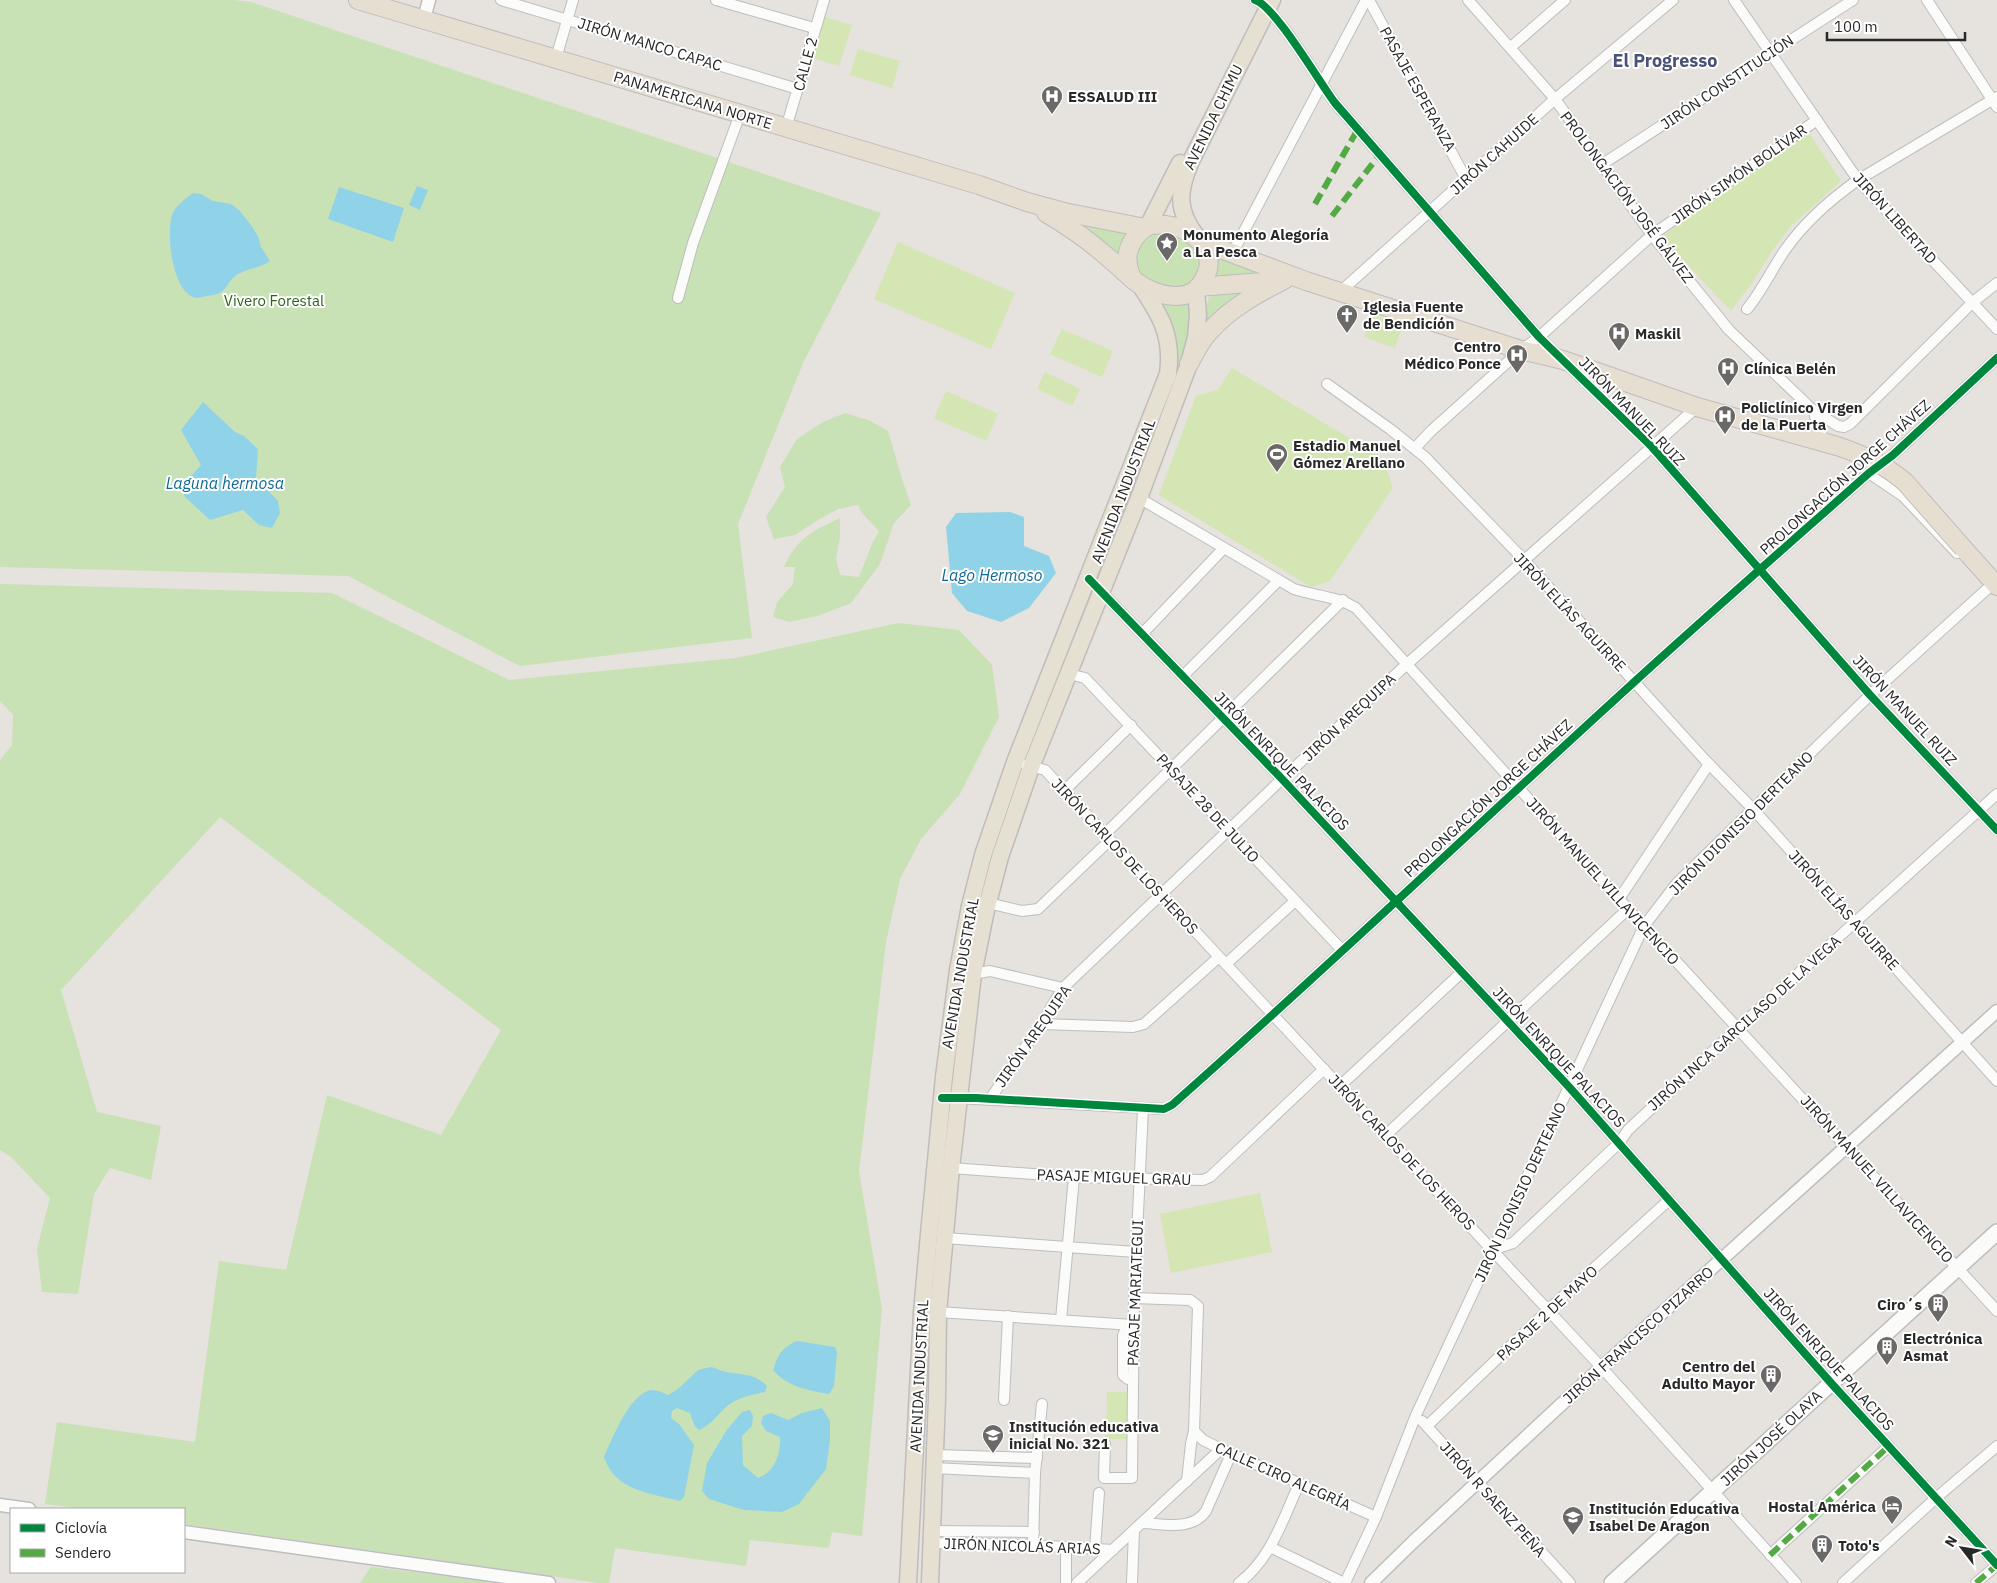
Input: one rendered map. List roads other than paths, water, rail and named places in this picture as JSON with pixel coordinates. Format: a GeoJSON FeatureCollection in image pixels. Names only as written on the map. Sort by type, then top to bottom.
{"type":"FeatureCollection","features":[{"type":"Feature","properties":{"kind":"highway","name":"PANAMERICANA NORTE"},"geometry":{"type":"LineString","coordinates":[[358,0],[979,185],[1026,202],[1101,220],[1146,227]]}},
{"type":"Feature","properties":{"kind":"highway","name":"PANAMERICANA NORTE"},"geometry":{"type":"LineString","coordinates":[[1026,202],[1076,232],[1136,282]]}},
{"type":"Feature","properties":{"kind":"highway"},"geometry":{"type":"LineString","coordinates":[[1306,281],[1284,280],[1197,289],[1178,296],[1168,296],[1136,282],[1126,261],[1127,252],[1137,234],[1146,227],[1168,226],[1187,232],[1199,240],[1232,254],[1306,281],[1521,350],[1563,360],[1697,406],[1863,455],[1895,473],[1905,482],[1996,583]]}},
{"type":"Feature","properties":{"kind":"highway"},"geometry":{"type":"LineString","coordinates":[[1197,289],[1206,274],[1208,266],[1207,250],[1199,240]]}},
{"type":"Feature","properties":{"kind":"highway"},"geometry":{"type":"LineString","coordinates":[[1189,364],[1209,332],[1220,320],[1255,296],[1284,280]]}},
{"type":"Feature","properties":{"kind":"main road","name":"AVENIDA CHIMU"},"geometry":{"type":"LineString","coordinates":[[1146,227],[1263,2]]}},
{"type":"Feature","properties":{"kind":"main road","name":"AVENIDA CHIMU"},"geometry":{"type":"LineString","coordinates":[[1199,240],[1183,214],[1180,195],[1182,185],[1263,2]]}},
{"type":"Feature","properties":{"kind":"main road","name":"AVENIDA INDUSTRIAL"},"geometry":{"type":"LineString","coordinates":[[908,1583],[922,1312],[942,1098],[958,970],[970,906],[984,854],[1015,762],[1089,579],[1168,374],[1171,356],[1165,326],[1136,282]]}},
{"type":"Feature","properties":{"kind":"main road","name":"AVENIDA INDUSTRIAL"},"geometry":{"type":"LineString","coordinates":[[930,1583],[938,1312],[951,1168],[973,974],[1000,857],[1031,767],[1139,498],[1189,364],[1196,337],[1198,315],[1197,289]]}},
{"type":"Feature","properties":{"kind":"main road","name":"JIRÓN JOSÉ OLAYA"},"geometry":{"type":"LineString","coordinates":[[1612,1583],[1997,1232]]}},
{"type":"Feature","properties":{"kind":"street"},"geometry":{"type":"LineString","coordinates":[[424,19],[430,0]]}},
{"type":"Feature","properties":{"kind":"street","name":"JIRÓN MANCO CAPAC"},"geometry":{"type":"LineString","coordinates":[[501,0],[798,89]]}},
{"type":"Feature","properties":{"kind":"street"},"geometry":{"type":"LineString","coordinates":[[556,58],[573,0]]}},
{"type":"Feature","properties":{"kind":"street"},"geometry":{"type":"LineString","coordinates":[[716,0],[814,28]]}},
{"type":"Feature","properties":{"kind":"street","name":"CALLE 2"},"geometry":{"type":"LineString","coordinates":[[786,128],[814,28],[824,0]]}},
{"type":"Feature","properties":{"kind":"street"},"geometry":{"type":"LineString","coordinates":[[1232,254],[1368,0]]}},
{"type":"Feature","properties":{"kind":"street","name":"PASAJE ESPERANZA"},"geometry":{"type":"LineString","coordinates":[[1368,0],[1466,179]]}},
{"type":"Feature","properties":{"kind":"street","name":"PROLONGACIÓN JOSÉ GÁLVEZ"},"geometry":{"type":"LineString","coordinates":[[1468,0],[1555,99],[1652,235],[1729,330],[1813,410],[1838,426],[1844,427],[1850,424],[1973,302]]}},
{"type":"Feature","properties":{"kind":"street"},"geometry":{"type":"LineString","coordinates":[[1510,47],[1564,0]]}},
{"type":"Feature","properties":{"kind":"street","name":"JIRÓN CAHUIDE"},"geometry":{"type":"LineString","coordinates":[[1341,291],[1555,99],[1673,0]]}},
{"type":"Feature","properties":{"kind":"street","name":"JIRÓN LIBERTAD"},"geometry":{"type":"LineString","coordinates":[[1734,0],[1858,180],[1997,329]]}},
{"type":"Feature","properties":{"kind":"street","name":"JIRÓN CONSTITUCIÓN"},"geometry":{"type":"LineString","coordinates":[[1601,165],[1709,95],[1770,52],[1853,0]]}},
{"type":"Feature","properties":{"kind":"street"},"geometry":{"type":"LineString","coordinates":[[1748,309],[1785,250],[1798,234],[1841,192],[1858,180],[1995,101],[1927,0]]}},
{"type":"Feature","properties":{"kind":"street","name":"JIRÓN MANUEL RUIZ"},"geometry":{"type":"LineString","coordinates":[[1263,2],[1276,17],[1322,86],[1539,337],[1652,448],[1870,695],[1997,830]]}},
{"type":"Feature","properties":{"kind":"street"},"geometry":{"type":"LineString","coordinates":[[678,298],[693,243],[740,114]]}},
{"type":"Feature","properties":{"kind":"street","name":"JIRÓN SIMÓN BOLÍVAR"},"geometry":{"type":"LineString","coordinates":[[1415,448],[1431,431],[1521,350],[1539,337],[1652,235],[1817,120]]}},
{"type":"Feature","properties":{"kind":"street"},"geometry":{"type":"LineString","coordinates":[[1973,302],[1997,283]]}},
{"type":"Feature","properties":{"kind":"street","name":"PROLONGACIÓN JORGE CHÁVEZ"},"geometry":{"type":"LineString","coordinates":[[942,1098],[1164,1109],[1172,1106],[1518,788],[1869,473],[1893,455],[1997,358]]}},
{"type":"Feature","properties":{"kind":"street","name":"JIRÓN ELÍAS AGUIRRE"},"geometry":{"type":"LineString","coordinates":[[1327,384],[1415,448],[1524,560],[1709,764],[1753,809],[1997,1081]]}},
{"type":"Feature","properties":{"kind":"street","name":"JIRÓN AREQUIPA"},"geometry":{"type":"LineString","coordinates":[[990,1099],[1041,1024],[1062,988],[1282,779],[1406,665],[1697,406]]}},
{"type":"Feature","properties":{"kind":"street","name":"PROLONGACIÓN JOSÉ GÁLVEZ"},"geometry":{"type":"LineString","coordinates":[[1813,410],[1830,444]]}},
{"type":"Feature","properties":{"kind":"street"},"geometry":{"type":"LineString","coordinates":[[1869,473],[1903,496],[1977,575],[1996,583]]}},
{"type":"Feature","properties":{"kind":"street","name":"JIRÓN MANUEL VILLAVICENCIO"},"geometry":{"type":"LineString","coordinates":[[1139,498],[1278,581],[1312,595],[1343,600],[1356,608],[1619,899],[1997,1311]]}},
{"type":"Feature","properties":{"kind":"street"},"geometry":{"type":"LineString","coordinates":[[1142,634],[1224,548]]}},
{"type":"Feature","properties":{"kind":"street","name":"JIRÓN ENRIQUE PALACIOS"},"geometry":{"type":"LineString","coordinates":[[1089,579],[1282,779],[1570,1088],[1831,1383],[1997,1565]]}},
{"type":"Feature","properties":{"kind":"street"},"geometry":{"type":"LineString","coordinates":[[1182,676],[1278,581]]}},
{"type":"Feature","properties":{"kind":"street","name":"JIRÓN DIONISIO DERTEANO"},"geometry":{"type":"LineString","coordinates":[[1345,1583],[1376,1517],[1416,1415],[1644,926],[1677,883],[1870,695],[1996,583]]}},
{"type":"Feature","properties":{"kind":"street"},"geometry":{"type":"LineString","coordinates":[[988,903],[1022,911],[1038,909],[1170,770],[1343,600]]}},
{"type":"Feature","properties":{"kind":"street","name":"PASAJE 28 DE JULIO"},"geometry":{"type":"LineString","coordinates":[[1069,674],[1085,678],[1342,950]]}},
{"type":"Feature","properties":{"kind":"street"},"geometry":{"type":"LineString","coordinates":[[1064,791],[1131,725]]}},
{"type":"Feature","properties":{"kind":"street","name":"JIRÓN CARLOS DE LOS HEROS"},"geometry":{"type":"LineString","coordinates":[[1015,762],[1044,770],[1064,791],[1602,1368],[1796,1583]]}},
{"type":"Feature","properties":{"kind":"street"},"geometry":{"type":"LineString","coordinates":[[1619,899],[1709,764]]}},
{"type":"Feature","properties":{"kind":"street","name":"JIRÓN INCA GARCILASO DE LA VEGA"},"geometry":{"type":"LineString","coordinates":[[1492,1250],[1513,1244],[1619,1143],[1628,1130],[1997,794]]}},
{"type":"Feature","properties":{"kind":"street"},"geometry":{"type":"LineString","coordinates":[[1041,1024],[1133,1027],[1144,1024],[1295,901]]}},
{"type":"Feature","properties":{"kind":"street"},"geometry":{"type":"LineString","coordinates":[[1386,1135],[1628,908]]}},
{"type":"Feature","properties":{"kind":"street"},"geometry":{"type":"LineString","coordinates":[[973,974],[990,971],[1062,988]]}},
{"type":"Feature","properties":{"kind":"street"},"geometry":{"type":"LineString","coordinates":[[1340,1086],[1462,972]]}},
{"type":"Feature","properties":{"kind":"street","name":"JIRÓN FRANCISCO PIZARRO"},"geometry":{"type":"LineString","coordinates":[[1371,1583],[1602,1368],[1997,1011]]}},
{"type":"Feature","properties":{"kind":"street","name":"PASAJE MIGUEL GRAU"},"geometry":{"type":"LineString","coordinates":[[951,1168],[1141,1180],[1203,1180],[1210,1177],[1324,1069]]}},
{"type":"Feature","properties":{"kind":"street","name":"PASAJE MARIATEGUI"},"geometry":{"type":"LineString","coordinates":[[1106,1444],[1104,1478],[1132,1478],[1130,1325],[1134,1298],[1143,1108]]}},
{"type":"Feature","properties":{"kind":"street"},"geometry":{"type":"LineString","coordinates":[[1061,1320],[1074,1176]]}},
{"type":"Feature","properties":{"kind":"street","name":"PASAJE 2 DE MAYO"},"geometry":{"type":"LineString","coordinates":[[1427,1426],[1548,1310],[1669,1200]]}},
{"type":"Feature","properties":{"kind":"street"},"geometry":{"type":"LineString","coordinates":[[945,1238],[1135,1252]]}},
{"type":"Feature","properties":{"kind":"street"},"geometry":{"type":"LineString","coordinates":[[1134,1298],[1190,1300],[1198,1306],[1194,1431],[1187,1481]]}},
{"type":"Feature","properties":{"kind":"street"},"geometry":{"type":"LineString","coordinates":[[938,1312],[1130,1325]]}},
{"type":"Feature","properties":{"kind":"street"},"geometry":{"type":"LineString","coordinates":[[1004,1400],[1008,1316]]}},
{"type":"Feature","properties":{"kind":"street"},"geometry":{"type":"LineString","coordinates":[[1033,1544],[1036,1473],[1042,1404]]}},
{"type":"Feature","properties":{"kind":"street","name":"JIRÓN R SAENZ PEÑA"},"geometry":{"type":"LineString","coordinates":[[1416,1415],[1570,1583]]}},
{"type":"Feature","properties":{"kind":"street","name":"CALLE CIRO ALEGRÍA"},"geometry":{"type":"LineString","coordinates":[[1194,1431],[1203,1440],[1221,1449],[1376,1517]]}},
{"type":"Feature","properties":{"kind":"street"},"geometry":{"type":"LineString","coordinates":[[1770,1555],[1889,1446]]}},
{"type":"Feature","properties":{"kind":"street"},"geometry":{"type":"LineString","coordinates":[[1843,1583],[1936,1498],[1997,1446]]}},
{"type":"Feature","properties":{"kind":"street"},"geometry":{"type":"LineString","coordinates":[[1077,1583],[1221,1449]]}},
{"type":"Feature","properties":{"kind":"street"},"geometry":{"type":"LineString","coordinates":[[1143,1522],[1186,1525],[1201,1519],[1232,1454]]}},
{"type":"Feature","properties":{"kind":"street"},"geometry":{"type":"LineString","coordinates":[[935,1461],[1037,1458]]}},
{"type":"Feature","properties":{"kind":"street"},"geometry":{"type":"LineString","coordinates":[[935,1461],[1036,1473]]}},
{"type":"Feature","properties":{"kind":"street"},"geometry":{"type":"LineString","coordinates":[[1239,1583],[1250,1574],[1270,1548],[1299,1484]]}},
{"type":"Feature","properties":{"kind":"street"},"geometry":{"type":"LineString","coordinates":[[1094,1549],[1099,1493]]}},
{"type":"Feature","properties":{"kind":"street"},"geometry":{"type":"LineString","coordinates":[[0,1505],[22,1508]]}},
{"type":"Feature","properties":{"kind":"street"},"geometry":{"type":"LineString","coordinates":[[1132,1583],[1134,1530]]}},
{"type":"Feature","properties":{"kind":"street"},"geometry":{"type":"LineString","coordinates":[[185,1532],[549,1583]]}},
{"type":"Feature","properties":{"kind":"street","name":"JIRÓN NICOLÁS ARIAS"},"geometry":{"type":"LineString","coordinates":[[931,1537],[1034,1532]]}},
{"type":"Feature","properties":{"kind":"street","name":"JIRÓN NICOLÁS ARIAS"},"geometry":{"type":"LineString","coordinates":[[931,1537],[1113,1550]]}},
{"type":"Feature","properties":{"kind":"street"},"geometry":{"type":"LineString","coordinates":[[1066,1547],[1066,1583]]}},
{"type":"Feature","properties":{"kind":"street"},"geometry":{"type":"LineString","coordinates":[[1270,1548],[1345,1583]]}},
{"type":"Feature","properties":{"kind":"street"},"geometry":{"type":"LineString","coordinates":[[1976,1583],[1997,1565]]}},
{"type":"Feature","properties":{"kind":"water"},"geometry":{"type":"Polygon","coordinates":[[[417,186],[428,190],[420,210],[409,205],[417,186]]]}},
{"type":"Feature","properties":{"kind":"water"},"geometry":{"type":"Polygon","coordinates":[[[339,187],[404,208],[393,242],[328,219],[339,187]]]}},
{"type":"Feature","properties":{"kind":"water"},"geometry":{"type":"Polygon","coordinates":[[[193,193],[201,194],[213,201],[231,204],[239,210],[258,236],[261,247],[270,261],[238,274],[220,293],[197,298],[189,294],[182,286],[177,275],[173,262],[170,236],[173,212],[193,193]]]}},
{"type":"Feature","properties":{"kind":"water","name":"Laguna hermosa"},"geometry":{"type":"Polygon","coordinates":[[[203,402],[235,432],[244,436],[258,449],[256,478],[278,501],[280,513],[272,528],[259,525],[243,510],[210,520],[184,496],[187,483],[201,465],[181,430],[203,402]]]}},
{"type":"Feature","properties":{"kind":"water","name":"Lago Hermoso"},"geometry":{"type":"Polygon","coordinates":[[[1010,512],[1024,517],[1024,546],[1049,556],[1056,573],[1029,608],[1001,622],[967,611],[952,593],[946,527],[956,513],[1010,512]]]}},
{"type":"Feature","properties":{"kind":"water"},"geometry":{"type":"Polygon","coordinates":[[[797,1341],[835,1347],[837,1352],[834,1386],[829,1394],[791,1384],[778,1376],[773,1370],[781,1352],[787,1346],[797,1341]]]}},
{"type":"Feature","properties":{"kind":"water"},"geometry":{"type":"Polygon","coordinates":[[[711,1367],[753,1377],[767,1386],[765,1392],[743,1398],[728,1405],[710,1423],[699,1430],[694,1425],[690,1413],[677,1408],[672,1411],[671,1418],[679,1424],[694,1445],[684,1497],[680,1501],[646,1493],[625,1484],[616,1477],[604,1457],[617,1428],[630,1406],[645,1392],[653,1390],[668,1395],[678,1389],[698,1370],[711,1367]]]}},
{"type":"Feature","properties":{"kind":"water"},"geometry":{"type":"Polygon","coordinates":[[[822,1408],[830,1421],[830,1440],[826,1469],[799,1504],[782,1512],[744,1510],[709,1499],[702,1491],[707,1463],[726,1431],[742,1412],[750,1410],[753,1416],[752,1426],[742,1436],[743,1465],[758,1478],[773,1467],[780,1443],[780,1437],[766,1431],[761,1423],[763,1416],[771,1413],[788,1420],[802,1413],[822,1408]]]}},
{"type":"Feature","properties":{"kind":"place","name":"ESSALUD III"},"geometry":{"type":"Point","coordinates":[1052,115]}},
{"type":"Feature","properties":{"kind":"place","name":"Monumento Alegoría a La Pesca"},"geometry":{"type":"Point","coordinates":[1167,262]}},
{"type":"Feature","properties":{"kind":"place","name":"Iglesia Fuente de Bendicíón"},"geometry":{"type":"Point","coordinates":[1347,334]}},
{"type":"Feature","properties":{"kind":"place","name":"Maskil"},"geometry":{"type":"Point","coordinates":[1619,352]}},
{"type":"Feature","properties":{"kind":"place","name":"Centro Médico Ponce"},"geometry":{"type":"Point","coordinates":[1517,374]}},
{"type":"Feature","properties":{"kind":"place","name":"Clínica Belén"},"geometry":{"type":"Point","coordinates":[1728,387]}},
{"type":"Feature","properties":{"kind":"place","name":"Policlínico Virgen de la Puerta"},"geometry":{"type":"Point","coordinates":[1725,435]}},
{"type":"Feature","properties":{"kind":"place","name":"Estadio Manuel Gómez Arellano"},"geometry":{"type":"Point","coordinates":[1277,473]}},
{"type":"Feature","properties":{"kind":"place","name":"Ciro´s"},"geometry":{"type":"Point","coordinates":[1938,1323]}},
{"type":"Feature","properties":{"kind":"place","name":"Electrónica Asmat"},"geometry":{"type":"Point","coordinates":[1887,1366]}},
{"type":"Feature","properties":{"kind":"place","name":"Centro del Adulto Mayor"},"geometry":{"type":"Point","coordinates":[1771,1394]}},
{"type":"Feature","properties":{"kind":"place","name":"Institución educativa inicial No. 321"},"geometry":{"type":"Point","coordinates":[993,1454]}},
{"type":"Feature","properties":{"kind":"place","name":"Hostal América"},"geometry":{"type":"Point","coordinates":[1892,1525]}},
{"type":"Feature","properties":{"kind":"place","name":"Institución Educativa Isabel De Aragon"},"geometry":{"type":"Point","coordinates":[1573,1536]}},
{"type":"Feature","properties":{"kind":"place","name":"Toto's"},"geometry":{"type":"Point","coordinates":[1822,1564]}},
{"type":"Feature","properties":{"kind":"district","name":"El Progresso"},"geometry":{"type":"Point","coordinates":[1665,60]}},
{"type":"Feature","properties":{"kind":"park label","name":"Vivero Forestal"},"geometry":{"type":"Point","coordinates":[274,300]}}]}
